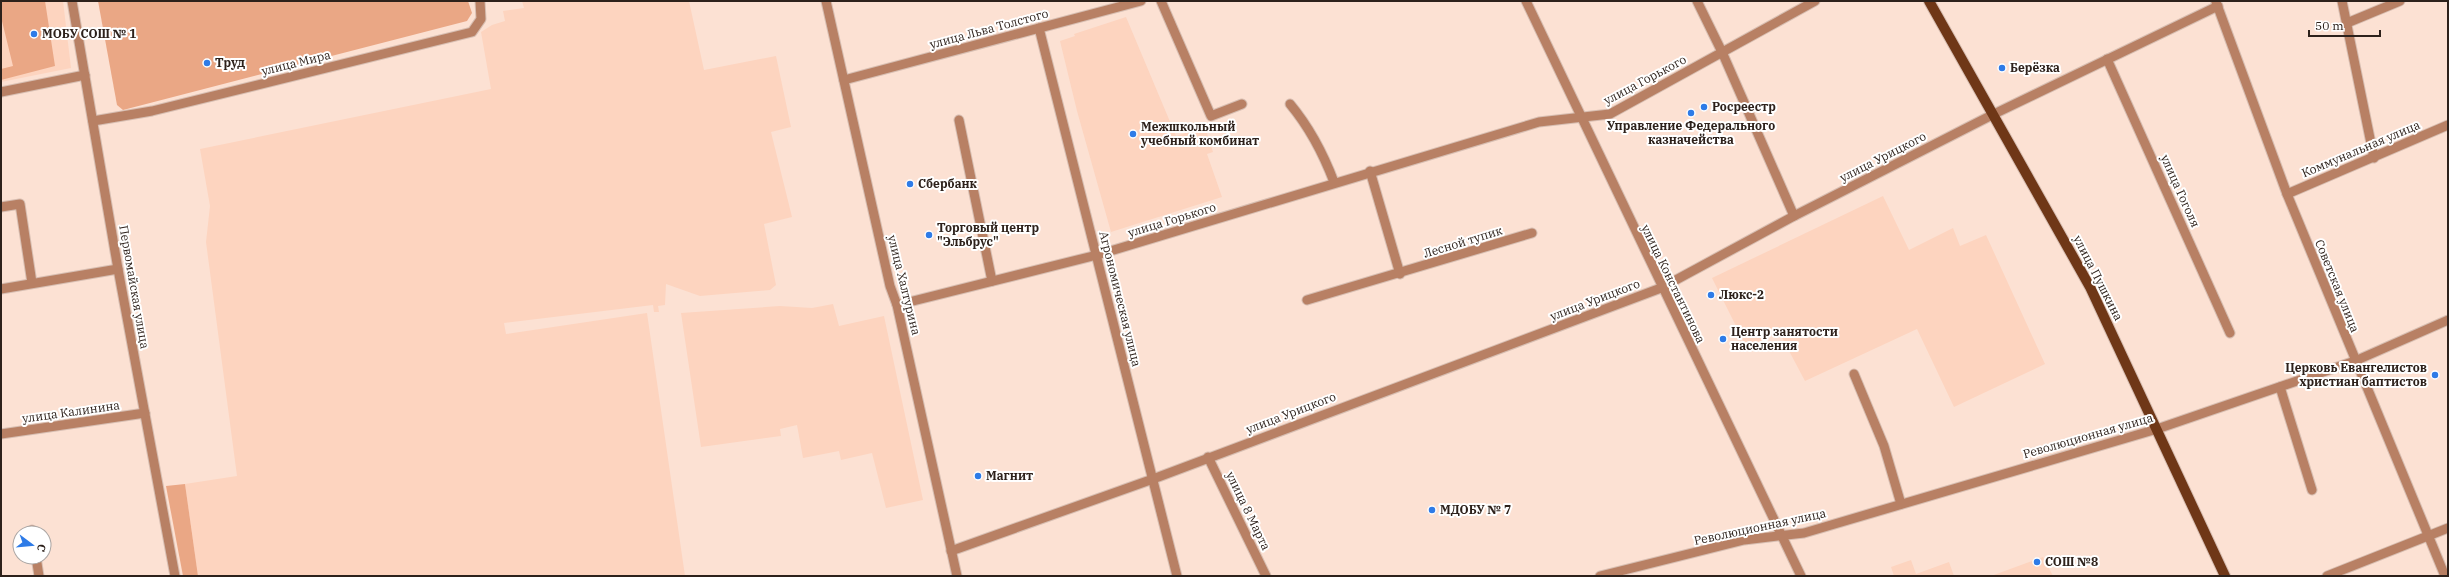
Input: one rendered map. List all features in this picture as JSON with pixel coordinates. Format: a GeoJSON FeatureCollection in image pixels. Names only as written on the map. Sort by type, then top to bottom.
{"type":"FeatureCollection","features":[{"type":"Feature","properties":{"kind":"main road","name":"улица Пушкина"},"geometry":{"type":"LineString","coordinates":[[1929,1],[1994,114],[2090,287],[2225,576]]}},
{"type":"Feature","properties":{"kind":"street","name":"Первомайская улица"},"geometry":{"type":"LineString","coordinates":[[72,1],[118,269],[175,576]]}},
{"type":"Feature","properties":{"kind":"street","name":"улица Мира"},"geometry":{"type":"LineString","coordinates":[[93,121],[152,110],[472,32],[481,19],[480,1]]}},
{"type":"Feature","properties":{"kind":"street","name":"улица Льва Толстого"},"geometry":{"type":"LineString","coordinates":[[844,80],[1141,1]]}},
{"type":"Feature","properties":{"kind":"street"},"geometry":{"type":"LineString","coordinates":[[1161,1],[1211,116],[1242,104]]}},
{"type":"Feature","properties":{"kind":"street","name":"улица Константинова"},"geometry":{"type":"LineString","coordinates":[[1526,1],[1661,288],[1801,576]]}},
{"type":"Feature","properties":{"kind":"street"},"geometry":{"type":"LineString","coordinates":[[1697,1],[1722,52],[1794,216]]}},
{"type":"Feature","properties":{"kind":"street","name":"улица Горького"},"geometry":{"type":"LineString","coordinates":[[898,305],[1097,255],[1370,171],[1538,122],[1579,116],[1610,114],[1816,1]]}},
{"type":"Feature","properties":{"kind":"street"},"geometry":{"type":"LineString","coordinates":[[2342,1],[2374,158]]}},
{"type":"Feature","properties":{"kind":"street"},"geometry":{"type":"LineString","coordinates":[[2346,23],[2400,1]]}},
{"type":"Feature","properties":{"kind":"street","name":"улица Халтурина"},"geometry":{"type":"LineString","coordinates":[[829,2],[844,80],[888,279],[898,305],[957,576]]}},
{"type":"Feature","properties":{"kind":"street","name":"улица Урицкого"},"geometry":{"type":"LineString","coordinates":[[951,551],[1153,479],[1208,457],[1661,288],[1794,216],[1994,114],[2217,4]]}},
{"type":"Feature","properties":{"kind":"street","name":"Советская улица"},"geometry":{"type":"LineString","coordinates":[[2217,4],[2287,194],[2445,576]]}},
{"type":"Feature","properties":{"kind":"street","name":"Агрономическая улица"},"geometry":{"type":"LineString","coordinates":[[1039,28],[1177,576]]}},
{"type":"Feature","properties":{"kind":"street","name":"улица Гоголя"},"geometry":{"type":"LineString","coordinates":[[2107,59],[2230,333]]}},
{"type":"Feature","properties":{"kind":"street"},"geometry":{"type":"LineString","coordinates":[[1,92],[85,75]]}},
{"type":"Feature","properties":{"kind":"street"},"geometry":{"type":"LineString","coordinates":[[1290,104],[1305,122],[1321,148],[1334,182]]}},
{"type":"Feature","properties":{"kind":"street"},"geometry":{"type":"LineString","coordinates":[[959,120],[992,281]]}},
{"type":"Feature","properties":{"kind":"street","name":"Коммунальная улица"},"geometry":{"type":"LineString","coordinates":[[2287,194],[2447,128]]}},
{"type":"Feature","properties":{"kind":"street"},"geometry":{"type":"LineString","coordinates":[[1370,171],[1400,274]]}},
{"type":"Feature","properties":{"kind":"street"},"geometry":{"type":"LineString","coordinates":[[1,207],[20,204],[32,283]]}},
{"type":"Feature","properties":{"kind":"street","name":"Лесной тупик"},"geometry":{"type":"LineString","coordinates":[[1307,300],[1400,274],[1532,233]]}},
{"type":"Feature","properties":{"kind":"street"},"geometry":{"type":"LineString","coordinates":[[1,289],[118,269]]}},
{"type":"Feature","properties":{"kind":"street","name":"Революционная улица"},"geometry":{"type":"LineString","coordinates":[[1600,576],[1616,574],[1744,540],[1804,533],[2157,429],[2355,360],[2448,320]]}},
{"type":"Feature","properties":{"kind":"street"},"geometry":{"type":"LineString","coordinates":[[1854,374],[1884,446],[1901,504]]}},
{"type":"Feature","properties":{"kind":"street"},"geometry":{"type":"LineString","coordinates":[[2280,387],[2312,490]]}},
{"type":"Feature","properties":{"kind":"street","name":"улица Калинина"},"geometry":{"type":"LineString","coordinates":[[1,434],[145,413]]}},
{"type":"Feature","properties":{"kind":"street","name":"улица 8 Марта"},"geometry":{"type":"LineString","coordinates":[[1208,457],[1266,576]]}},
{"type":"Feature","properties":{"kind":"street"},"geometry":{"type":"LineString","coordinates":[[2326,576],[2448,528]]}},
{"type":"Feature","properties":{"kind":"street"},"geometry":{"type":"LineString","coordinates":[[37,565],[39,576]]}},
{"type":"Feature","properties":{"kind":"shaded area","name":"МОБУ СОШ № 1"},"geometry":{"type":"Polygon","coordinates":[[[1,1],[63,1],[71,68],[1,82],[1,1]]]}},
{"type":"Feature","properties":{"kind":"shaded area","name":"МОБУ СОШ № 1"},"geometry":{"type":"Polygon","coordinates":[[[1,1],[45,1],[55,66],[1,80],[1,69],[13,66],[1,17],[1,1]]]}},
{"type":"Feature","properties":{"kind":"shaded area","name":"Труд"},"geometry":{"type":"Polygon","coordinates":[[[98,1],[468,1],[472,13],[467,21],[123,110],[117,105],[98,1]]]}},
{"type":"Feature","properties":{"kind":"shaded area"},"geometry":{"type":"Polygon","coordinates":[[[522,1],[689,1],[704,70],[776,56],[791,127],[771,132],[792,217],[764,224],[776,285],[770,290],[700,296],[666,284],[665,305],[658,306],[659,312],[654,312],[653,305],[504,323],[506,334],[647,313],[685,576],[198,576],[185,484],[237,476],[206,242],[210,206],[200,149],[491,89],[481,32],[492,25],[505,21],[503,11],[524,8],[522,1]]]}},
{"type":"Feature","properties":{"kind":"shaded area"},"geometry":{"type":"Polygon","coordinates":[[[1126,17],[1176,136],[1205,127],[1213,152],[1207,154],[1222,197],[1111,232],[1077,111],[1060,41],[1075,36],[1074,34],[1126,17]]]}},
{"type":"Feature","properties":{"kind":"shaded area"},"geometry":{"type":"Polygon","coordinates":[[[1883,196],[1909,250],[1953,228],[1960,246],[1986,235],[2045,364],[1954,407],[1917,329],[1805,381],[1779,332],[1747,348],[1712,278],[1883,196]]]}},
{"type":"Feature","properties":{"kind":"shaded area"},"geometry":{"type":"Polygon","coordinates":[[[1681,301],[1685,304],[1695,326],[1690,332],[1676,302],[1681,301]]]}},
{"type":"Feature","properties":{"kind":"shaded area"},"geometry":{"type":"Polygon","coordinates":[[[833,304],[839,326],[884,316],[923,500],[886,508],[872,453],[841,460],[839,451],[803,458],[797,425],[780,429],[781,436],[701,447],[681,313],[780,306],[812,308],[833,304]]]}},
{"type":"Feature","properties":{"kind":"shaded area"},"geometry":{"type":"Polygon","coordinates":[[[185,484],[198,576],[183,576],[166,486],[185,484]]]}},
{"type":"Feature","properties":{"kind":"shaded area","name":"СОШ №8"},"geometry":{"type":"Polygon","coordinates":[[[2043,557],[2053,576],[1991,576],[2043,557]]]}},
{"type":"Feature","properties":{"kind":"shaded area"},"geometry":{"type":"Polygon","coordinates":[[[1911,560],[1916,574],[1949,562],[1954,576],[1894,576],[1891,567],[1911,560]]]}},
{"type":"Feature","properties":{"kind":"place","name":"МОБУ СОШ № 1"},"geometry":{"type":"Point","coordinates":[34,34]}},
{"type":"Feature","properties":{"kind":"place","name":"Труд"},"geometry":{"type":"Point","coordinates":[207,63]}},
{"type":"Feature","properties":{"kind":"place","name":"Берёзка"},"geometry":{"type":"Point","coordinates":[2002,68]}},
{"type":"Feature","properties":{"kind":"place","name":"Росреестр"},"geometry":{"type":"Point","coordinates":[1704,107]}},
{"type":"Feature","properties":{"kind":"place","name":"Управление Федерального казначейства"},"geometry":{"type":"Point","coordinates":[1691,113]}},
{"type":"Feature","properties":{"kind":"place","name":"Межшкольный учебный комбинат"},"geometry":{"type":"Point","coordinates":[1133,134]}},
{"type":"Feature","properties":{"kind":"place","name":"Сбербанк"},"geometry":{"type":"Point","coordinates":[910,184]}},
{"type":"Feature","properties":{"kind":"place","name":"Торговый центр \"Эльбрус\""},"geometry":{"type":"Point","coordinates":[929,235]}},
{"type":"Feature","properties":{"kind":"place","name":"Люкс-2"},"geometry":{"type":"Point","coordinates":[1711,295]}},
{"type":"Feature","properties":{"kind":"place","name":"Центр занятости населения"},"geometry":{"type":"Point","coordinates":[1723,339]}},
{"type":"Feature","properties":{"kind":"place","name":"Церковь Евангелистов христиан баптистов"},"geometry":{"type":"Point","coordinates":[2435,375]}},
{"type":"Feature","properties":{"kind":"place","name":"Магнит"},"geometry":{"type":"Point","coordinates":[978,476]}},
{"type":"Feature","properties":{"kind":"place","name":"МДОБУ № 7"},"geometry":{"type":"Point","coordinates":[1432,510]}},
{"type":"Feature","properties":{"kind":"place","name":"СОШ №8"},"geometry":{"type":"Point","coordinates":[2037,562]}}]}
